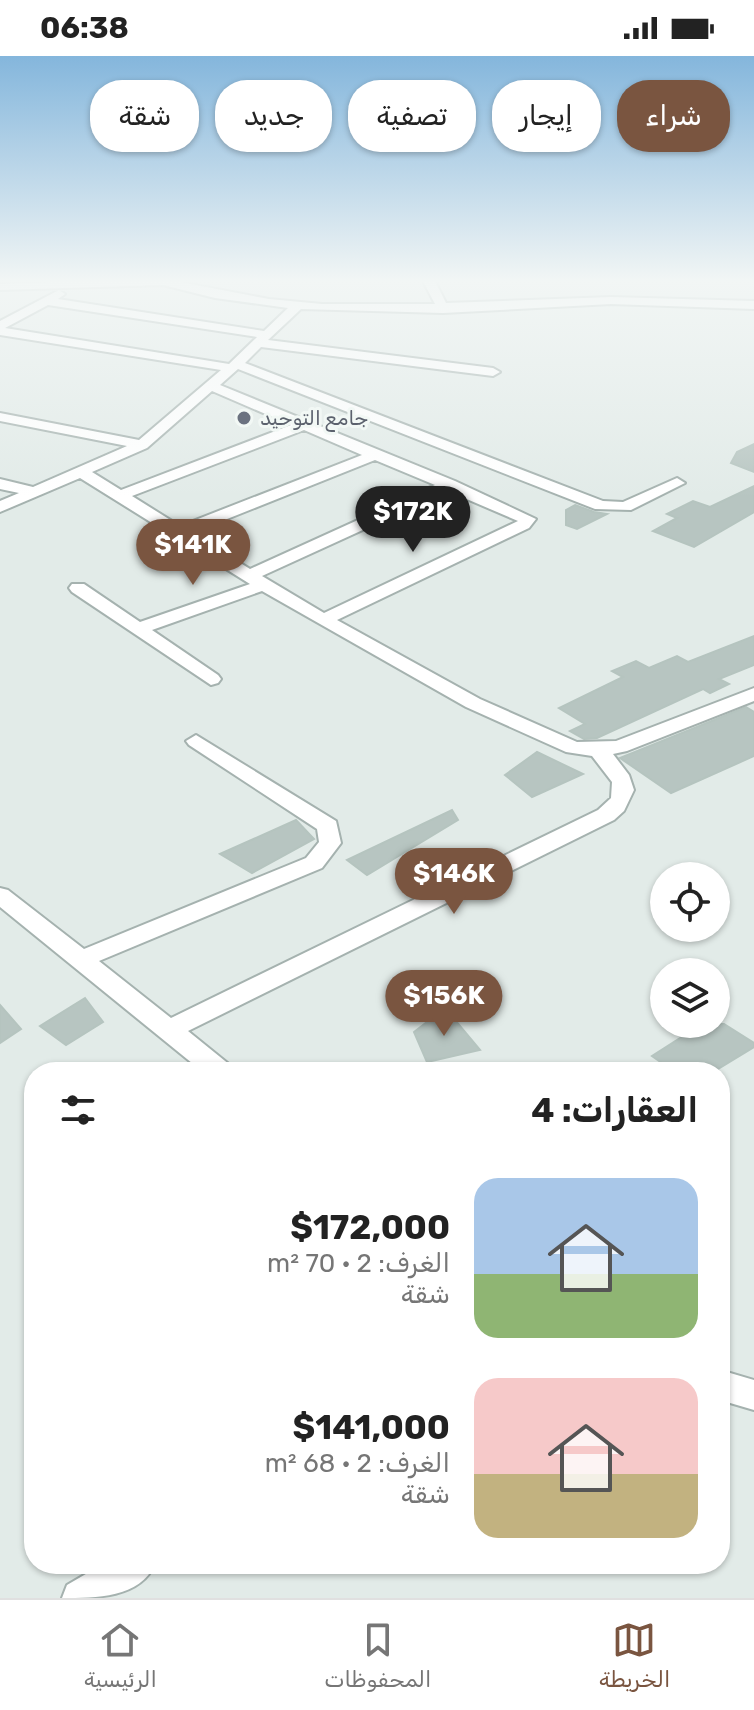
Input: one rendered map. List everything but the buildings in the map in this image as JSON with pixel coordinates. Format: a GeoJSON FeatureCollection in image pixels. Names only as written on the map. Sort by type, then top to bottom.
{"type":"FeatureCollection","features":[{"type":"Feature","properties":{"kind":"street"},"geometry":{"type":"LineString","coordinates":[[152,353],[234,366],[601,506],[625,507],[677,483]]}},
{"type":"Feature","properties":{"kind":"street"},"geometry":{"type":"LineString","coordinates":[[0,507],[142,445],[248,353]]}},
{"type":"Feature","properties":{"kind":"street"},"geometry":{"type":"LineString","coordinates":[[360,353],[493,372]]}},
{"type":"Feature","properties":{"kind":"street"},"geometry":{"type":"LineString","coordinates":[[211,386],[526,517],[527,522],[323,620]]}},
{"type":"Feature","properties":{"kind":"street"},"geometry":{"type":"LineString","coordinates":[[0,417],[142,445]]}},
{"type":"Feature","properties":{"kind":"street"},"geometry":{"type":"LineString","coordinates":[[121,495],[304,425]]}},
{"type":"Feature","properties":{"kind":"street"},"geometry":{"type":"LineString","coordinates":[[180,532],[375,455]]}},
{"type":"Feature","properties":{"kind":"street"},"geometry":{"type":"LineString","coordinates":[[83,473],[323,620],[473,703],[573,748],[598,750],[620,747],[754,694]]}},
{"type":"Feature","properties":{"kind":"street"},"geometry":{"type":"LineString","coordinates":[[0,484],[36,492]]}},
{"type":"Feature","properties":{"kind":"street"},"geometry":{"type":"LineString","coordinates":[[137,629],[256,580],[450,484]]}},
{"type":"Feature","properties":{"kind":"street"},"geometry":{"type":"LineString","coordinates":[[78,588],[211,679]]}},
{"type":"Feature","properties":{"kind":"street"},"geometry":{"type":"LineString","coordinates":[[80,960],[314,863],[330,843],[328,826],[196,741]]}},
{"type":"Feature","properties":{"kind":"street"},"geometry":{"type":"LineString","coordinates":[[170,1029],[606,815],[620,805],[624,788],[619,776],[598,750]]}},
{"type":"Feature","properties":{"kind":"street"},"geometry":{"type":"LineString","coordinates":[[0,895],[209,1062]]}},
{"type":"Feature","properties":{"kind":"street"},"geometry":{"type":"LineString","coordinates":[[730,1388],[754,1395]]}},
{"type":"Feature","properties":{"kind":"street"},"geometry":{"type":"LineString","coordinates":[[80,1598],[120,1574]]}},
{"type":"Feature","properties":{"kind":"place","name":"جامع التوحيد"},"geometry":{"type":"Point","coordinates":[244,418]}}]}
